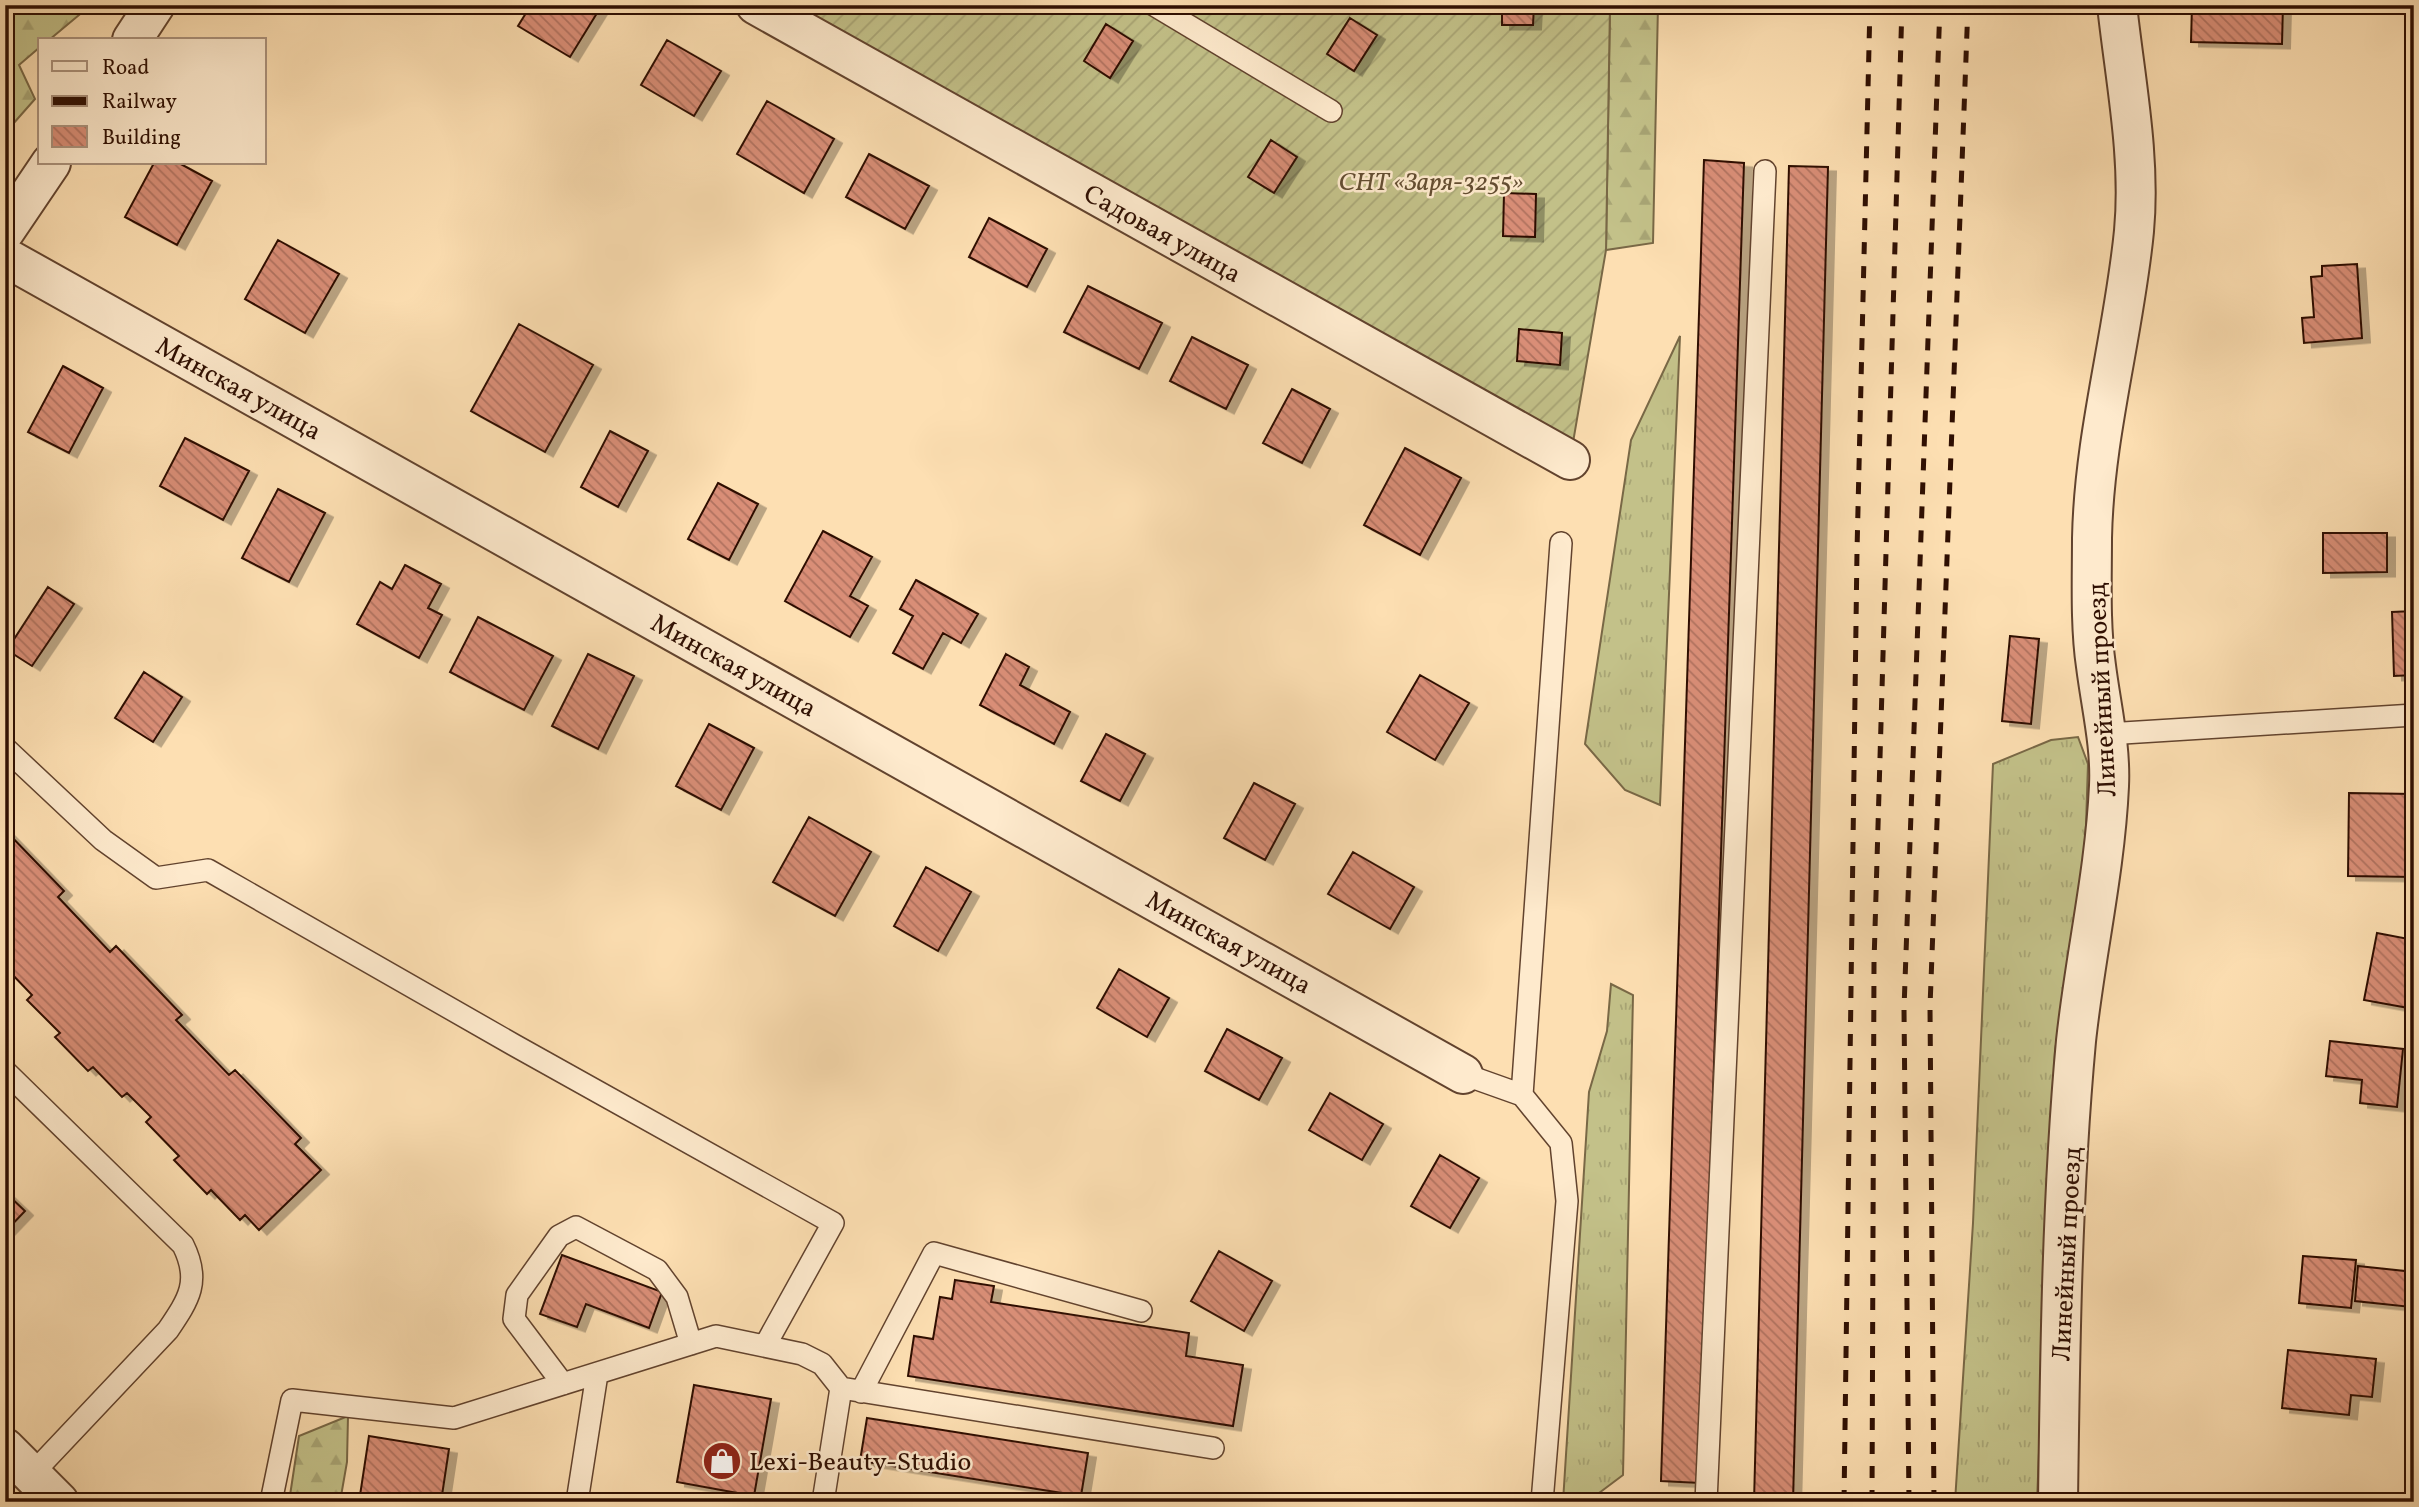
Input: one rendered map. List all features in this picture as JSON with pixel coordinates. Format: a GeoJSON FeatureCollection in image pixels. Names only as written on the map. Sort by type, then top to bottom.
{"type":"FeatureCollection","features":[{"type":"Feature","properties":{"kind":"street"},"geometry":{"type":"LineString","coordinates":[[133,38],[155,5]]}},
{"type":"Feature","properties":{"kind":"street","name":"Садовая улица"},"geometry":{"type":"LineString","coordinates":[[756,5],[1570,460]]}},
{"type":"Feature","properties":{"kind":"street","name":"Линейный проезд"},"geometry":{"type":"LineString","coordinates":[[2058,1502],[2061,1354],[2076,1044],[2110,781],[2107,734],[2095,661],[2092,536],[2106,400],[2124,310],[2134,225],[2134,162],[2117,5]]}},
{"type":"Feature","properties":{"kind":"street"},"geometry":{"type":"LineString","coordinates":[[5,231],[50,164]]}},
{"type":"Feature","properties":{"kind":"street","name":"Минская улица"},"geometry":{"type":"LineString","coordinates":[[5,257],[1463,1073]]}},
{"type":"Feature","properties":{"kind":"street"},"geometry":{"type":"LineString","coordinates":[[5,1448],[59,1502]]}},
{"type":"Feature","properties":{"kind":"lane"},"geometry":{"type":"LineString","coordinates":[[1154,5],[1331,111]]}},
{"type":"Feature","properties":{"kind":"lane"},"geometry":{"type":"LineString","coordinates":[[1706,1502],[1765,171]]}},
{"type":"Feature","properties":{"kind":"lane"},"geometry":{"type":"LineString","coordinates":[[1521,1095],[1561,542]]}},
{"type":"Feature","properties":{"kind":"lane"},"geometry":{"type":"LineString","coordinates":[[2107,734],[2414,715]]}},
{"type":"Feature","properties":{"kind":"lane"},"geometry":{"type":"LineString","coordinates":[[5,748],[103,840],[156,878],[208,870],[833,1223],[766,1344]]}},
{"type":"Feature","properties":{"kind":"lane"},"geometry":{"type":"LineString","coordinates":[[5,1071],[183,1245],[193,1264],[192,1285],[183,1307],[167,1330],[32,1474]]}},
{"type":"Feature","properties":{"kind":"lane"},"geometry":{"type":"LineString","coordinates":[[1463,1073],[1521,1095],[1561,1143],[1567,1201],[1542,1502]]}},
{"type":"Feature","properties":{"kind":"lane"},"geometry":{"type":"LineString","coordinates":[[564,1384],[514,1319],[517,1295],[559,1236],[576,1227],[657,1270],[677,1297],[691,1344]]}},
{"type":"Feature","properties":{"kind":"lane"},"geometry":{"type":"LineString","coordinates":[[823,1502],[851,1390],[934,1253],[1142,1311]]}},
{"type":"Feature","properties":{"kind":"lane"},"geometry":{"type":"LineString","coordinates":[[271,1502],[292,1400],[454,1418],[716,1336],[766,1344],[802,1354],[821,1364],[851,1390],[1213,1448]]}},
{"type":"Feature","properties":{"kind":"lane"},"geometry":{"type":"LineString","coordinates":[[577,1502],[597,1374]]}},
{"type":"Feature","properties":{"kind":"green space"},"geometry":{"type":"Polygon","coordinates":[[[5,5],[91,5],[51,38],[38,38],[38,49],[19,65],[35,99],[5,133],[5,5]]]}},
{"type":"Feature","properties":{"kind":"green space","name":"СНТ «Заря-3255»"},"geometry":{"type":"Polygon","coordinates":[[[756,5],[1610,5],[1606,250],[1570,460],[756,5]]]}},
{"type":"Feature","properties":{"kind":"green space"},"geometry":{"type":"Polygon","coordinates":[[[1610,5],[1658,5],[1653,243],[1606,250],[1610,5]]]}},
{"type":"Feature","properties":{"kind":"green space"},"geometry":{"type":"Polygon","coordinates":[[[1680,336],[1660,805],[1625,790],[1585,744],[1631,440],[1680,336]]]}},
{"type":"Feature","properties":{"kind":"green space"},"geometry":{"type":"Polygon","coordinates":[[[2078,737],[2088,764],[2086,825],[2080,904],[2055,1050],[2037,1502],[1955,1502],[1973,1223],[1993,764],[2051,740],[2078,737]]]}},
{"type":"Feature","properties":{"kind":"green space"},"geometry":{"type":"Polygon","coordinates":[[[1611,984],[1633,995],[1623,1475],[1587,1502],[1563,1502],[1589,1092],[1607,1031],[1611,984]]]}},
{"type":"Feature","properties":{"kind":"green space"},"geometry":{"type":"Polygon","coordinates":[[[348,1416],[347,1462],[340,1502],[289,1502],[299,1436],[348,1416]]]}},
{"type":"Feature","properties":{"kind":"building"},"geometry":{"type":"Polygon","coordinates":[[[531,5],[602,5],[570,57],[518,26],[531,5]]]}},
{"type":"Feature","properties":{"kind":"building"},"geometry":{"type":"Polygon","coordinates":[[[1502,5],[1534,5],[1533,25],[1502,25],[1502,5]]]}},
{"type":"Feature","properties":{"kind":"building"},"geometry":{"type":"Polygon","coordinates":[[[2192,5],[2283,5],[2282,44],[2191,42],[2192,5]]]}},
{"type":"Feature","properties":{"kind":"building"},"geometry":{"type":"Polygon","coordinates":[[[2414,9],[2414,70],[2410,70],[2407,10],[2414,9]]]}},
{"type":"Feature","properties":{"kind":"building"},"geometry":{"type":"Polygon","coordinates":[[[1350,18],[1377,35],[1354,71],[1327,54],[1350,18]]]}},
{"type":"Feature","properties":{"kind":"building"},"geometry":{"type":"Polygon","coordinates":[[[1106,24],[1133,41],[1110,78],[1084,61],[1106,24]]]}},
{"type":"Feature","properties":{"kind":"building"},"geometry":{"type":"Polygon","coordinates":[[[667,40],[721,71],[694,116],[641,85],[667,40]]]}},
{"type":"Feature","properties":{"kind":"building"},"geometry":{"type":"Polygon","coordinates":[[[767,101],[834,139],[804,193],[737,154],[767,101]]]}},
{"type":"Feature","properties":{"kind":"building"},"geometry":{"type":"Polygon","coordinates":[[[1271,140],[1297,157],[1274,193],[1248,177],[1271,140]]]}},
{"type":"Feature","properties":{"kind":"building"},"geometry":{"type":"Polygon","coordinates":[[[869,154],[929,186],[905,229],[846,197],[869,154]]]}},
{"type":"Feature","properties":{"kind":"building"},"geometry":{"type":"Polygon","coordinates":[[[1704,160],[1744,163],[1700,1483],[1661,1481],[1704,160]]]}},
{"type":"Feature","properties":{"kind":"building"},"geometry":{"type":"Polygon","coordinates":[[[153,164],[181,164],[212,181],[177,245],[125,217],[153,164]]]}},
{"type":"Feature","properties":{"kind":"building"},"geometry":{"type":"Polygon","coordinates":[[[1789,166],[1828,167],[1793,1502],[1754,1502],[1789,166]]]}},
{"type":"Feature","properties":{"kind":"building"},"geometry":{"type":"Polygon","coordinates":[[[1504,193],[1536,194],[1535,237],[1503,236],[1504,193]]]}},
{"type":"Feature","properties":{"kind":"building"},"geometry":{"type":"Polygon","coordinates":[[[989,218],[1047,249],[1027,287],[969,257],[989,218]]]}},
{"type":"Feature","properties":{"kind":"building"},"geometry":{"type":"Polygon","coordinates":[[[278,240],[339,274],[305,333],[245,299],[278,240]]]}},
{"type":"Feature","properties":{"kind":"building"},"geometry":{"type":"Polygon","coordinates":[[[2357,264],[2362,338],[2304,343],[2302,318],[2314,317],[2311,277],[2322,276],[2322,266],[2357,264]]]}},
{"type":"Feature","properties":{"kind":"building"},"geometry":{"type":"Polygon","coordinates":[[[1088,286],[1162,323],[1139,369],[1064,332],[1088,286]]]}},
{"type":"Feature","properties":{"kind":"building"},"geometry":{"type":"Polygon","coordinates":[[[519,324],[593,365],[545,452],[471,411],[519,324]]]}},
{"type":"Feature","properties":{"kind":"building"},"geometry":{"type":"Polygon","coordinates":[[[1519,329],[1562,333],[1560,365],[1517,361],[1519,329]]]}},
{"type":"Feature","properties":{"kind":"building"},"geometry":{"type":"Polygon","coordinates":[[[1192,337],[1248,365],[1226,409],[1170,381],[1192,337]]]}},
{"type":"Feature","properties":{"kind":"building"},"geometry":{"type":"Polygon","coordinates":[[[63,366],[103,388],[69,453],[28,432],[63,366]]]}},
{"type":"Feature","properties":{"kind":"building"},"geometry":{"type":"Polygon","coordinates":[[[1292,389],[1330,409],[1302,463],[1263,443],[1292,389]]]}},
{"type":"Feature","properties":{"kind":"building"},"geometry":{"type":"Polygon","coordinates":[[[610,431],[648,451],[618,507],[581,487],[610,431]]]}},
{"type":"Feature","properties":{"kind":"building"},"geometry":{"type":"Polygon","coordinates":[[[185,438],[249,471],[223,520],[160,486],[185,438]]]}},
{"type":"Feature","properties":{"kind":"building"},"geometry":{"type":"Polygon","coordinates":[[[1405,448],[1461,478],[1420,555],[1364,525],[1405,448]]]}},
{"type":"Feature","properties":{"kind":"building"},"geometry":{"type":"Polygon","coordinates":[[[718,483],[758,504],[729,560],[688,539],[718,483]]]}},
{"type":"Feature","properties":{"kind":"building"},"geometry":{"type":"Polygon","coordinates":[[[278,489],[325,513],[289,582],[242,558],[278,489]]]}},
{"type":"Feature","properties":{"kind":"building"},"geometry":{"type":"Polygon","coordinates":[[[823,531],[872,557],[850,596],[868,606],[850,637],[785,601],[823,531]]]}},
{"type":"Feature","properties":{"kind":"building"},"geometry":{"type":"Polygon","coordinates":[[[2323,533],[2387,533],[2387,572],[2323,573],[2323,533]]]}},
{"type":"Feature","properties":{"kind":"building"},"geometry":{"type":"Polygon","coordinates":[[[405,565],[441,584],[428,608],[442,615],[419,658],[357,624],[380,582],[392,589],[405,565]]]}},
{"type":"Feature","properties":{"kind":"building"},"geometry":{"type":"Polygon","coordinates":[[[916,580],[978,614],[961,643],[943,633],[923,669],[893,653],[913,616],[900,609],[916,580]]]}},
{"type":"Feature","properties":{"kind":"building"},"geometry":{"type":"Polygon","coordinates":[[[48,587],[74,604],[32,666],[7,650],[48,587]]]}},
{"type":"Feature","properties":{"kind":"building"},"geometry":{"type":"Polygon","coordinates":[[[2414,611],[2414,675],[2394,676],[2392,612],[2414,611]]]}},
{"type":"Feature","properties":{"kind":"building"},"geometry":{"type":"Polygon","coordinates":[[[478,617],[553,656],[524,710],[450,672],[478,617]]]}},
{"type":"Feature","properties":{"kind":"building"},"geometry":{"type":"Polygon","coordinates":[[[2010,636],[2039,639],[2031,724],[2002,721],[2010,636]]]}},
{"type":"Feature","properties":{"kind":"building"},"geometry":{"type":"Polygon","coordinates":[[[588,654],[634,676],[598,749],[552,726],[588,654]]]}},
{"type":"Feature","properties":{"kind":"building"},"geometry":{"type":"Polygon","coordinates":[[[1006,654],[1029,667],[1020,685],[1070,712],[1054,744],[980,705],[1006,654]]]}},
{"type":"Feature","properties":{"kind":"building"},"geometry":{"type":"Polygon","coordinates":[[[144,672],[182,697],[153,742],[115,718],[144,672]]]}},
{"type":"Feature","properties":{"kind":"building"},"geometry":{"type":"Polygon","coordinates":[[[1420,675],[1469,703],[1435,760],[1387,732],[1420,675]]]}},
{"type":"Feature","properties":{"kind":"building"},"geometry":{"type":"Polygon","coordinates":[[[709,724],[754,748],[721,810],[676,786],[709,724]]]}},
{"type":"Feature","properties":{"kind":"building"},"geometry":{"type":"Polygon","coordinates":[[[1106,734],[1145,754],[1120,801],[1081,781],[1106,734]]]}},
{"type":"Feature","properties":{"kind":"building"},"geometry":{"type":"Polygon","coordinates":[[[1254,783],[1295,804],[1265,860],[1224,838],[1254,783]]]}},
{"type":"Feature","properties":{"kind":"building"},"geometry":{"type":"Polygon","coordinates":[[[2349,793],[2414,794],[2414,877],[2348,876],[2349,793]]]}},
{"type":"Feature","properties":{"kind":"building"},"geometry":{"type":"Polygon","coordinates":[[[809,817],[871,852],[835,916],[773,882],[809,817]]]}},
{"type":"Feature","properties":{"kind":"building"},"geometry":{"type":"Polygon","coordinates":[[[5,830],[64,891],[58,897],[110,952],[116,946],[182,1015],[176,1020],[229,1075],[235,1070],[301,1138],[295,1144],[321,1170],[259,1230],[245,1215],[240,1220],[211,1190],[207,1194],[174,1160],[179,1156],[146,1122],[151,1117],[127,1093],[122,1097],[93,1067],[88,1071],[55,1037],[60,1033],[27,1000],[32,995],[7,969],[5,971],[5,830]]]}},
{"type":"Feature","properties":{"kind":"building"},"geometry":{"type":"Polygon","coordinates":[[[1353,852],[1414,887],[1390,929],[1328,894],[1353,852]]]}},
{"type":"Feature","properties":{"kind":"building"},"geometry":{"type":"Polygon","coordinates":[[[926,867],[971,892],[938,951],[894,926],[926,867]]]}},
{"type":"Feature","properties":{"kind":"building"},"geometry":{"type":"Polygon","coordinates":[[[2377,933],[2414,940],[2414,1009],[2364,1000],[2377,933]]]}},
{"type":"Feature","properties":{"kind":"building"},"geometry":{"type":"Polygon","coordinates":[[[1119,969],[1169,998],[1147,1037],[1097,1008],[1119,969]]]}},
{"type":"Feature","properties":{"kind":"building"},"geometry":{"type":"Polygon","coordinates":[[[1227,1029],[1282,1058],[1259,1100],[1205,1071],[1227,1029]]]}},
{"type":"Feature","properties":{"kind":"building"},"geometry":{"type":"Polygon","coordinates":[[[2330,1041],[2403,1049],[2397,1107],[2360,1103],[2362,1080],[2326,1076],[2330,1041]]]}},
{"type":"Feature","properties":{"kind":"building"},"geometry":{"type":"Polygon","coordinates":[[[1330,1093],[1383,1124],[1362,1160],[1309,1130],[1330,1093]]]}},
{"type":"Feature","properties":{"kind":"building"},"geometry":{"type":"Polygon","coordinates":[[[1440,1155],[1479,1178],[1450,1228],[1411,1206],[1440,1155]]]}},
{"type":"Feature","properties":{"kind":"building"},"geometry":{"type":"Polygon","coordinates":[[[5,1192],[25,1211],[5,1232],[5,1192]]]}},
{"type":"Feature","properties":{"kind":"building"},"geometry":{"type":"Polygon","coordinates":[[[1219,1251],[1272,1281],[1244,1331],[1191,1301],[1219,1251]]]}},
{"type":"Feature","properties":{"kind":"building"},"geometry":{"type":"Polygon","coordinates":[[[562,1255],[662,1292],[649,1328],[586,1304],[577,1327],[540,1314],[562,1255]]]}},
{"type":"Feature","properties":{"kind":"building"},"geometry":{"type":"Polygon","coordinates":[[[2303,1256],[2356,1260],[2351,1308],[2299,1303],[2303,1256]]]}},
{"type":"Feature","properties":{"kind":"building"},"geometry":{"type":"Polygon","coordinates":[[[2358,1266],[2414,1272],[2411,1307],[2355,1301],[2358,1266]]]}},
{"type":"Feature","properties":{"kind":"building"},"geometry":{"type":"Polygon","coordinates":[[[955,1280],[994,1286],[991,1302],[1189,1333],[1186,1356],[1243,1365],[1233,1426],[908,1376],[914,1336],[933,1339],[940,1297],[952,1299],[955,1280]]]}},
{"type":"Feature","properties":{"kind":"building"},"geometry":{"type":"Polygon","coordinates":[[[2288,1350],[2376,1359],[2372,1397],[2351,1395],[2349,1415],[2282,1408],[2288,1350]]]}},
{"type":"Feature","properties":{"kind":"building"},"geometry":{"type":"Polygon","coordinates":[[[694,1385],[771,1399],[754,1496],[677,1482],[694,1385]]]}},
{"type":"Feature","properties":{"kind":"building"},"geometry":{"type":"Polygon","coordinates":[[[867,1418],[1088,1453],[1081,1496],[860,1461],[867,1418]]]}},
{"type":"Feature","properties":{"kind":"building"},"geometry":{"type":"Polygon","coordinates":[[[369,1436],[449,1449],[441,1502],[359,1502],[369,1436]]]}},
{"type":"Feature","properties":{"kind":"railway"},"geometry":{"type":"LineString","coordinates":[[1844,1502],[1857,551],[1870,5]]}},
{"type":"Feature","properties":{"kind":"railway"},"geometry":{"type":"LineString","coordinates":[[1872,1502],[1874,963],[1902,5]]}},
{"type":"Feature","properties":{"kind":"railway"},"geometry":{"type":"LineString","coordinates":[[1909,1502],[1904,1009],[1940,5]]}},
{"type":"Feature","properties":{"kind":"railway"},"geometry":{"type":"LineString","coordinates":[[1934,1502],[1930,1007],[1968,5]]}},
{"type":"Feature","properties":{"kind":"place","name":"Lexi-Beauty-Studio"},"geometry":{"type":"Point","coordinates":[722,1461]}}]}
